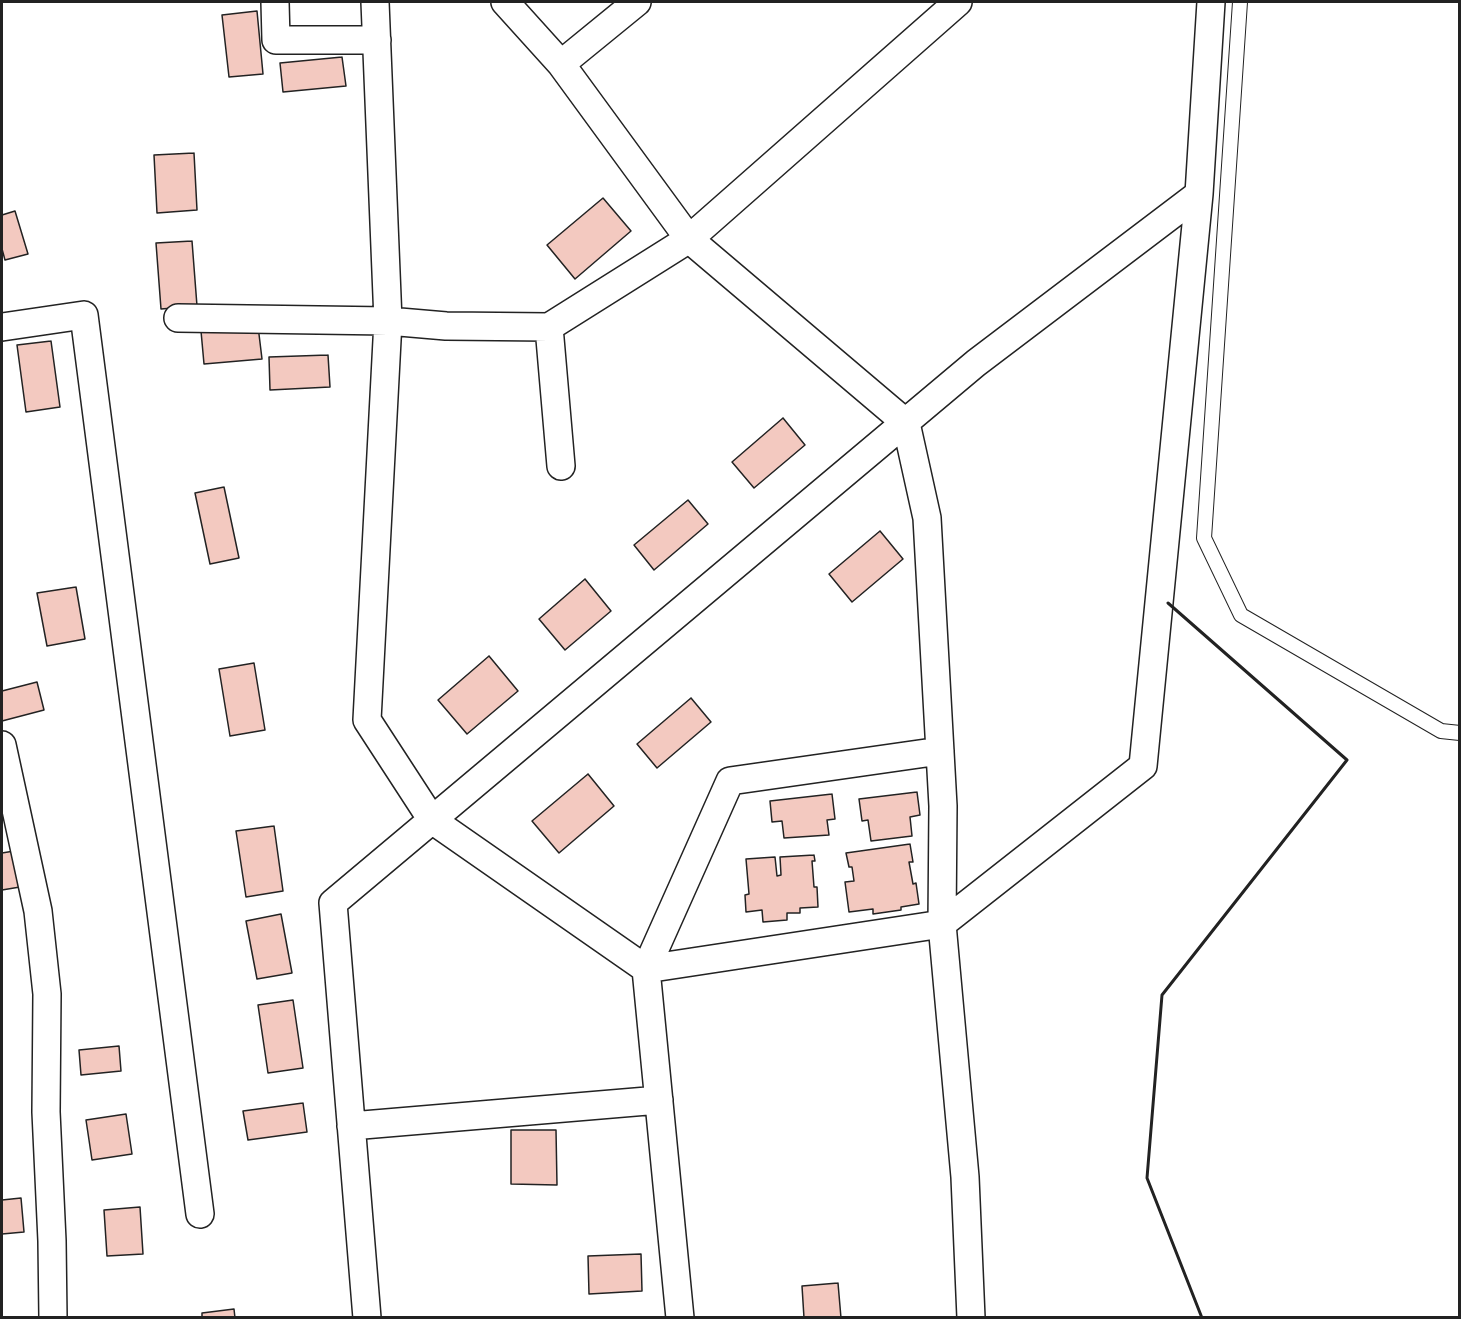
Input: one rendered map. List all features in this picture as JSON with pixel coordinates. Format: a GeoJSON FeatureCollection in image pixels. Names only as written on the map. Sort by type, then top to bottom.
{"type":"FeatureCollection","features":[{"type":"Feature","properties":{"kind":"street"},"geometry":{"type":"LineString","coordinates":[[275,2],[276,40],[377,40]]}},
{"type":"Feature","properties":{"kind":"street"},"geometry":{"type":"LineString","coordinates":[[375,2],[388,321],[367,720],[432,820],[646,969],[942,924],[1143,766],[1199,194],[1211,2]]}},
{"type":"Feature","properties":{"kind":"street"},"geometry":{"type":"LineString","coordinates":[[505,2],[561,64],[689,239],[906,423],[927,518],[943,806],[942,924],[965,1177],[971,1317]]}},
{"type":"Feature","properties":{"kind":"street"},"geometry":{"type":"LineString","coordinates":[[561,64],[637,2]]}},
{"type":"Feature","properties":{"kind":"street"},"geometry":{"type":"LineString","coordinates":[[178,318],[388,321],[446,326],[549,327],[689,239],[958,2]]}},
{"type":"Feature","properties":{"kind":"street"},"geometry":{"type":"LineString","coordinates":[[367,1317],[333,903],[976,363],[1199,194]]}},
{"type":"Feature","properties":{"kind":"street"},"geometry":{"type":"LineString","coordinates":[[2,327],[84,315],[200,1214]]}},
{"type":"Feature","properties":{"kind":"street"},"geometry":{"type":"LineString","coordinates":[[549,327],[561,466]]}},
{"type":"Feature","properties":{"kind":"street"},"geometry":{"type":"LineString","coordinates":[[2,746],[38,911],[46,994],[46,1112],[53,1317]]}},
{"type":"Feature","properties":{"kind":"street"},"geometry":{"type":"LineString","coordinates":[[680,1317],[646,969],[730,781],[940,751]]}},
{"type":"Feature","properties":{"kind":"street"},"geometry":{"type":"LineString","coordinates":[[351,1126],[659,1100]]}},
{"type":"Feature","properties":{"kind":"lane"},"geometry":{"type":"LineString","coordinates":[[1239,2],[1204,538],[1241,615],[1441,731],[1460,733]]}},
{"type":"Feature","properties":{"kind":"building"},"geometry":{"type":"Polygon","coordinates":[[[257,11],[263,74],[229,77],[222,15],[257,11]]]}},
{"type":"Feature","properties":{"kind":"building"},"geometry":{"type":"Polygon","coordinates":[[[342,57],[346,86],[283,92],[280,63],[342,57]]]}},
{"type":"Feature","properties":{"kind":"building"},"geometry":{"type":"Polygon","coordinates":[[[194,153],[197,210],[157,213],[154,155],[194,153]]]}},
{"type":"Feature","properties":{"kind":"building"},"geometry":{"type":"Polygon","coordinates":[[[603,198],[631,231],[575,279],[547,245],[603,198]]]}},
{"type":"Feature","properties":{"kind":"building"},"geometry":{"type":"Polygon","coordinates":[[[15,211],[28,254],[5,260],[2,249],[2,215],[15,211]]]}},
{"type":"Feature","properties":{"kind":"building"},"geometry":{"type":"Polygon","coordinates":[[[192,241],[197,306],[161,309],[156,243],[192,241]]]}},
{"type":"Feature","properties":{"kind":"building"},"geometry":{"type":"Polygon","coordinates":[[[258,326],[262,359],[204,364],[201,331],[258,326]]]}},
{"type":"Feature","properties":{"kind":"building"},"geometry":{"type":"Polygon","coordinates":[[[51,341],[60,407],[26,412],[17,345],[51,341]]]}},
{"type":"Feature","properties":{"kind":"building"},"geometry":{"type":"Polygon","coordinates":[[[328,355],[330,387],[270,390],[269,357],[328,355]]]}},
{"type":"Feature","properties":{"kind":"building"},"geometry":{"type":"Polygon","coordinates":[[[783,418],[805,445],[754,488],[732,462],[783,418]]]}},
{"type":"Feature","properties":{"kind":"building"},"geometry":{"type":"Polygon","coordinates":[[[224,487],[239,558],[210,564],[195,493],[224,487]]]}},
{"type":"Feature","properties":{"kind":"building"},"geometry":{"type":"Polygon","coordinates":[[[688,500],[708,524],[654,570],[634,545],[688,500]]]}},
{"type":"Feature","properties":{"kind":"building"},"geometry":{"type":"Polygon","coordinates":[[[880,531],[903,559],[852,602],[829,574],[880,531]]]}},
{"type":"Feature","properties":{"kind":"building"},"geometry":{"type":"Polygon","coordinates":[[[585,579],[611,611],[565,650],[539,619],[585,579]]]}},
{"type":"Feature","properties":{"kind":"building"},"geometry":{"type":"Polygon","coordinates":[[[76,587],[85,639],[47,646],[37,593],[76,587]]]}},
{"type":"Feature","properties":{"kind":"building"},"geometry":{"type":"Polygon","coordinates":[[[489,656],[518,691],[467,734],[438,700],[489,656]]]}},
{"type":"Feature","properties":{"kind":"building"},"geometry":{"type":"Polygon","coordinates":[[[254,663],[265,730],[230,736],[219,669],[254,663]]]}},
{"type":"Feature","properties":{"kind":"building"},"geometry":{"type":"Polygon","coordinates":[[[37,682],[44,710],[2,721],[2,691],[37,682]]]}},
{"type":"Feature","properties":{"kind":"building"},"geometry":{"type":"Polygon","coordinates":[[[691,698],[711,722],[657,768],[637,744],[691,698]]]}},
{"type":"Feature","properties":{"kind":"building"},"geometry":{"type":"Polygon","coordinates":[[[588,774],[614,806],[559,853],[532,821],[588,774]]]}},
{"type":"Feature","properties":{"kind":"building"},"geometry":{"type":"Polygon","coordinates":[[[917,792],[920,815],[910,817],[912,836],[871,841],[868,820],[862,821],[859,799],[917,792]]]}},
{"type":"Feature","properties":{"kind":"building"},"geometry":{"type":"Polygon","coordinates":[[[832,794],[835,819],[827,820],[829,835],[784,838],[782,821],[772,822],[770,801],[832,794]]]}},
{"type":"Feature","properties":{"kind":"building"},"geometry":{"type":"Polygon","coordinates":[[[274,826],[283,891],[246,897],[236,831],[274,826]]]}},
{"type":"Feature","properties":{"kind":"building"},"geometry":{"type":"Polygon","coordinates":[[[910,844],[913,862],[909,862],[913,884],[916,883],[919,904],[901,907],[901,910],[873,914],[873,909],[849,912],[845,882],[854,881],[852,867],[849,867],[846,853],[910,844]]]}},
{"type":"Feature","properties":{"kind":"building"},"geometry":{"type":"Polygon","coordinates":[[[14,851],[20,887],[2,890],[2,853],[14,851]]]}},
{"type":"Feature","properties":{"kind":"building"},"geometry":{"type":"Polygon","coordinates":[[[814,855],[815,861],[812,861],[814,887],[817,887],[818,907],[800,908],[800,913],[787,913],[787,920],[763,922],[762,910],[746,912],[745,895],[749,894],[746,859],[775,857],[777,876],[781,875],[780,857],[814,855]]]}},
{"type":"Feature","properties":{"kind":"building"},"geometry":{"type":"Polygon","coordinates":[[[281,914],[292,973],[257,979],[246,921],[281,914]]]}},
{"type":"Feature","properties":{"kind":"building"},"geometry":{"type":"Polygon","coordinates":[[[293,1000],[303,1068],[268,1073],[258,1005],[293,1000]]]}},
{"type":"Feature","properties":{"kind":"building"},"geometry":{"type":"Polygon","coordinates":[[[119,1046],[121,1071],[81,1075],[79,1050],[119,1046]]]}},
{"type":"Feature","properties":{"kind":"building"},"geometry":{"type":"Polygon","coordinates":[[[303,1103],[307,1132],[248,1140],[243,1111],[303,1103]]]}},
{"type":"Feature","properties":{"kind":"building"},"geometry":{"type":"Polygon","coordinates":[[[126,1114],[132,1154],[92,1160],[86,1120],[126,1114]]]}},
{"type":"Feature","properties":{"kind":"building"},"geometry":{"type":"Polygon","coordinates":[[[511,1130],[556,1130],[557,1185],[511,1184],[511,1130]]]}},
{"type":"Feature","properties":{"kind":"building"},"geometry":{"type":"Polygon","coordinates":[[[21,1198],[24,1232],[2,1234],[2,1200],[21,1198]]]}},
{"type":"Feature","properties":{"kind":"building"},"geometry":{"type":"Polygon","coordinates":[[[140,1207],[143,1254],[107,1256],[104,1210],[140,1207]]]}},
{"type":"Feature","properties":{"kind":"building"},"geometry":{"type":"Polygon","coordinates":[[[641,1254],[642,1291],[589,1294],[588,1256],[641,1254]]]}},
{"type":"Feature","properties":{"kind":"building"},"geometry":{"type":"Polygon","coordinates":[[[838,1283],[841,1318],[804,1318],[802,1286],[838,1283]]]}},
{"type":"Feature","properties":{"kind":"building"},"geometry":{"type":"Polygon","coordinates":[[[234,1309],[235,1318],[202,1318],[202,1313],[234,1309]]]}},
{"type":"Feature","properties":{"kind":"wall"},"geometry":{"type":"LineString","coordinates":[[1168,603],[1347,760],[1162,995],[1147,1178],[1202,1318]]}}]}
